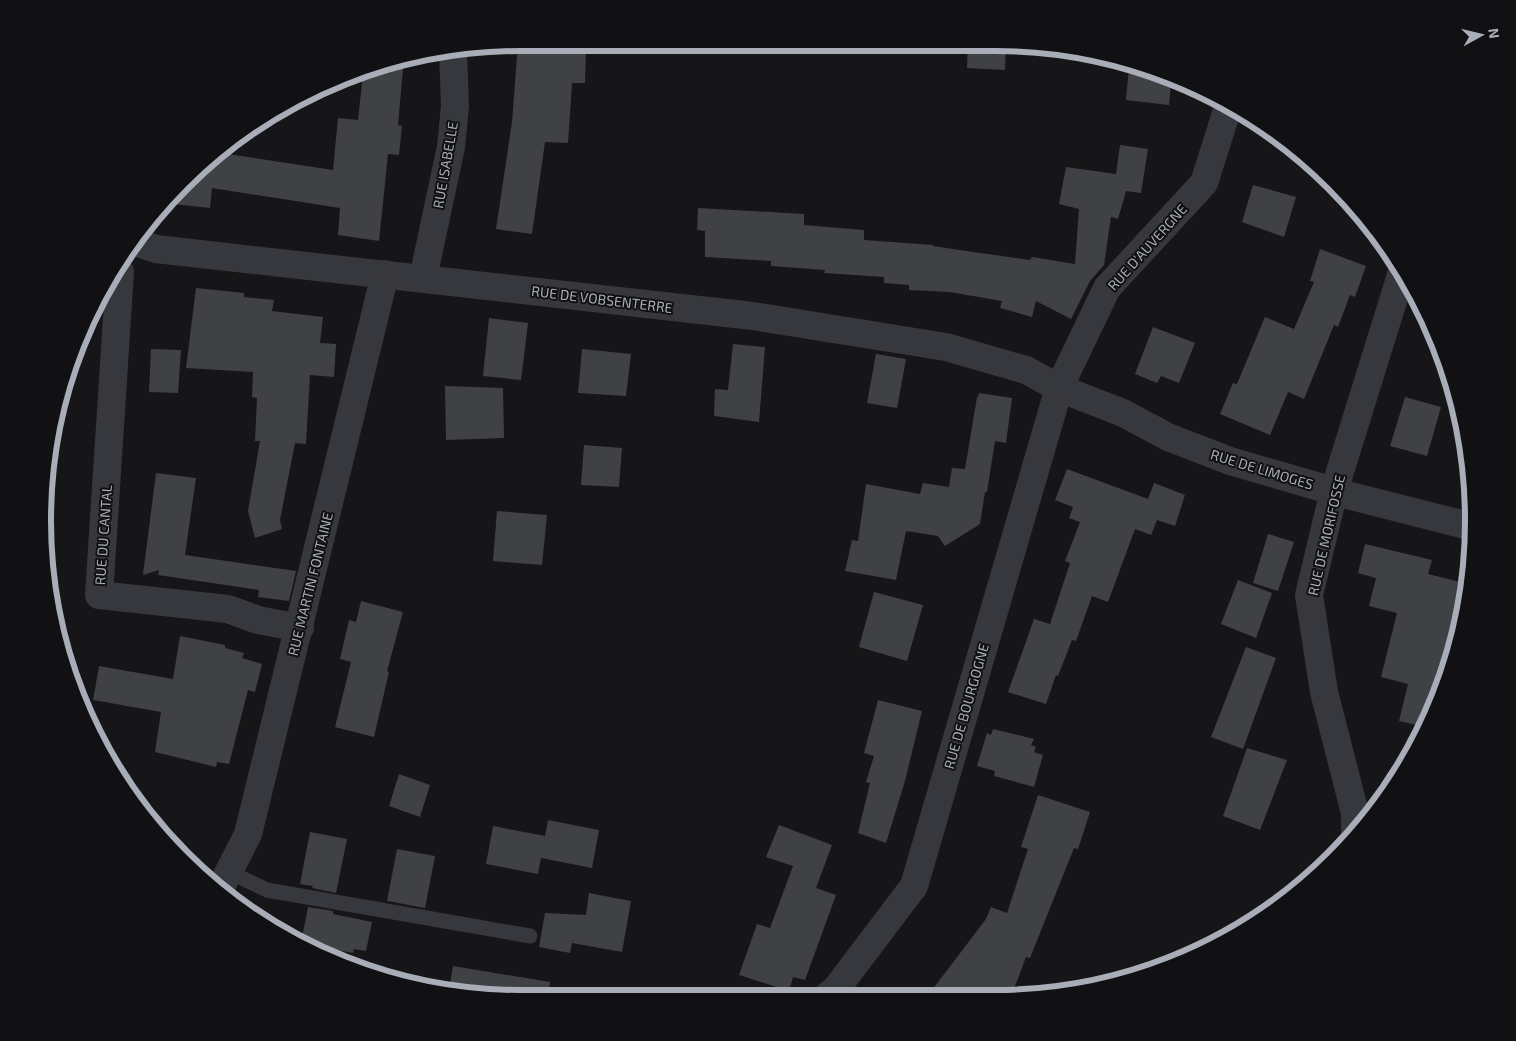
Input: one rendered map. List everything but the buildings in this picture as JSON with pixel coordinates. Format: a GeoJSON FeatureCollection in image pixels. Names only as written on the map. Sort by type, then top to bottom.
{"type":"FeatureCollection","features":[{"type":"Feature","properties":{"kind":"street","name":"RUE ISABELLE"},"geometry":{"type":"LineString","coordinates":[[423,278],[451,147],[455,106],[453,56]]}},
{"type":"Feature","properties":{"kind":"street","name":"RUE D'AUVERGNE"},"geometry":{"type":"LineString","coordinates":[[1058,388],[1107,288],[1204,183],[1226,112]]}},
{"type":"Feature","properties":{"kind":"street","name":"RUE DE VOBSENTERRE"},"geometry":{"type":"LineString","coordinates":[[141,244],[156,249],[753,316],[946,346],[1026,370],[1058,388]]}},
{"type":"Feature","properties":{"kind":"street","name":"RUE MARTIN FONTAINE"},"geometry":{"type":"LineString","coordinates":[[224,881],[248,834],[300,628],[385,274]]}},
{"type":"Feature","properties":{"kind":"street","name":"RUE DU CANTAL"},"geometry":{"type":"LineString","coordinates":[[120,277],[99,595],[228,609],[258,620],[300,628]]}},
{"type":"Feature","properties":{"kind":"street","name":"RUE DE MORIFOSSE"},"geometry":{"type":"LineString","coordinates":[[1355,822],[1355,813],[1324,692],[1309,595],[1334,491],[1399,281]]}},
{"type":"Feature","properties":{"kind":"street","name":"RUE DE LIMOGES"},"geometry":{"type":"LineString","coordinates":[[1058,388],[1123,413],[1168,436],[1230,461],[1334,491],[1465,525]]}},
{"type":"Feature","properties":{"kind":"street","name":"RUE DE BOURGOGNE"},"geometry":{"type":"LineString","coordinates":[[834,990],[914,886],[1058,388]]}},
{"type":"Feature","properties":{"kind":"lane"},"geometry":{"type":"LineString","coordinates":[[224,881],[530,936]]}}]}
